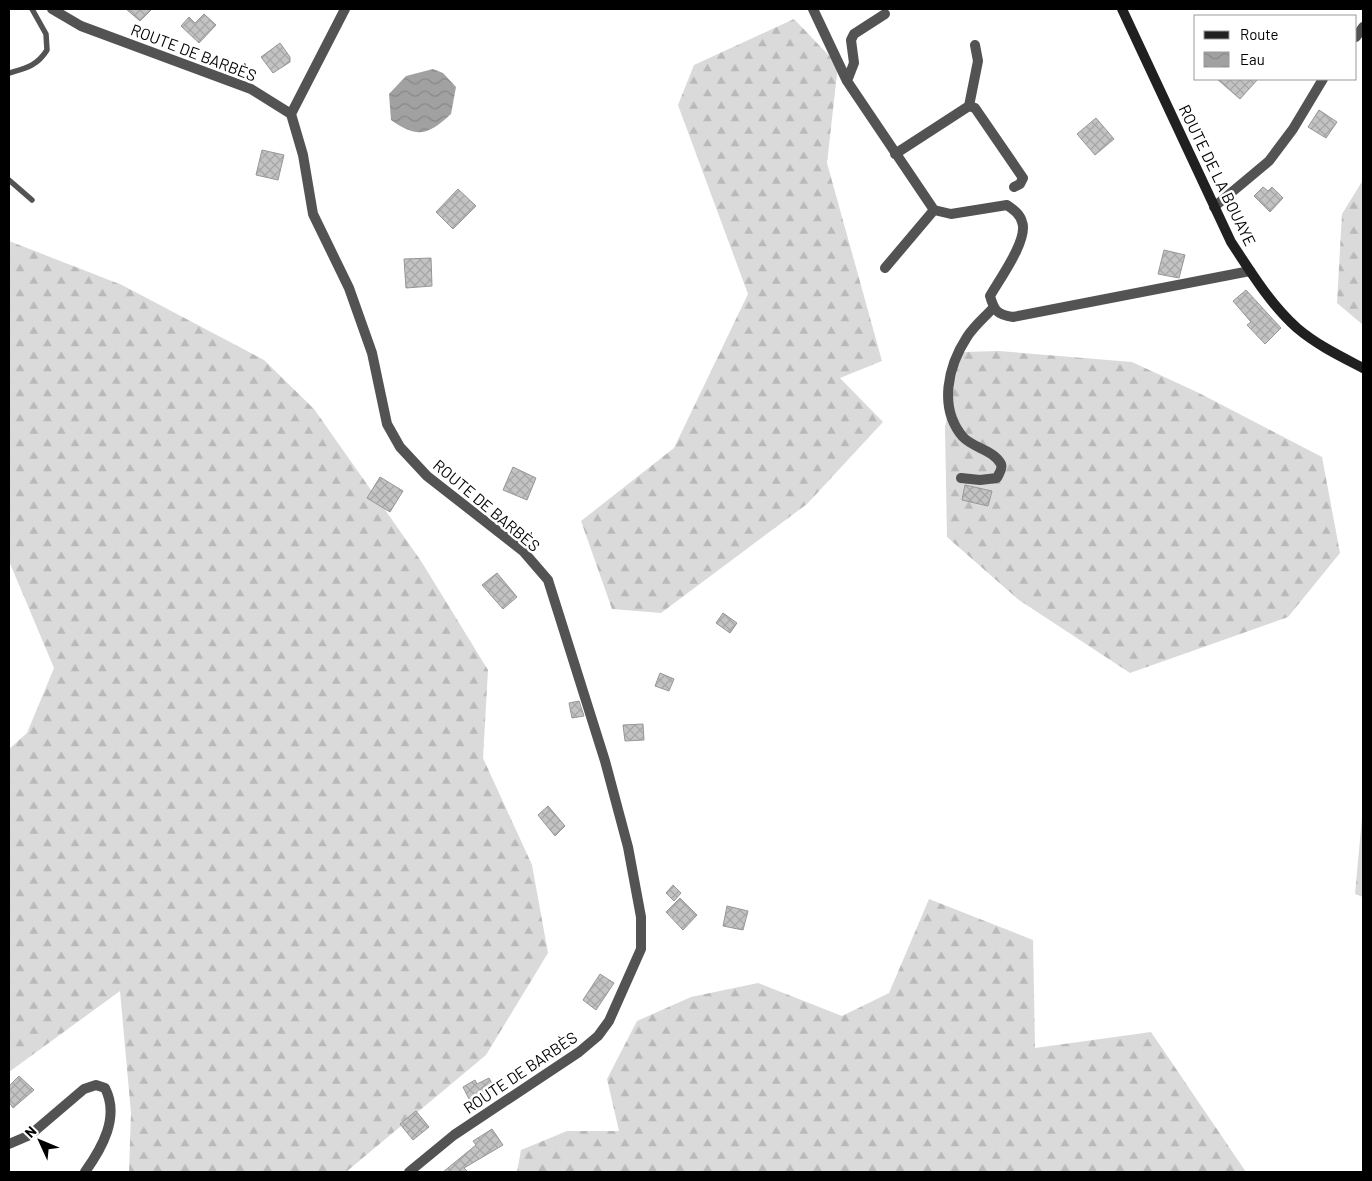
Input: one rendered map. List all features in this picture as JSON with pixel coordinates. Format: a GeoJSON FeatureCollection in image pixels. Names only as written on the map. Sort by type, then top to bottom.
{"type":"FeatureCollection","features":[{"type":"Feature","properties":{"kind":"main road","name":"ROUTE DE LA BOUAYE"},"geometry":{"type":"LineString","coordinates":[[1122,9],[1231,242],[1250,272],[1268,298],[1297,328],[1329,350],[1363,368]]}},
{"type":"Feature","properties":{"kind":"street","name":"ROUTE DE BARBÈS"},"geometry":{"type":"LineString","coordinates":[[52,9],[81,26],[252,89],[291,114],[303,155],[313,214],[349,288],[372,353],[387,424],[400,447],[427,476],[523,551],[548,580],[606,761],[628,847],[641,917],[641,949],[609,1021],[598,1036],[579,1052],[454,1135],[409,1172]]}},
{"type":"Feature","properties":{"kind":"street"},"geometry":{"type":"LineString","coordinates":[[291,114],[345,9]]}},
{"type":"Feature","properties":{"kind":"street"},"geometry":{"type":"LineString","coordinates":[[813,9],[847,81],[934,210],[951,214],[1007,205],[1017,212],[1023,223],[1024,236],[990,296],[993,308],[1000,315],[1013,317],[1250,272]]}},
{"type":"Feature","properties":{"kind":"street"},"geometry":{"type":"LineString","coordinates":[[847,81],[854,63],[851,40],[854,34],[885,14]]}},
{"type":"Feature","properties":{"kind":"street"},"geometry":{"type":"LineString","coordinates":[[895,154],[970,106],[978,61],[975,45]]}},
{"type":"Feature","properties":{"kind":"street"},"geometry":{"type":"LineString","coordinates":[[1214,207],[1269,161],[1293,129],[1322,80]]}},
{"type":"Feature","properties":{"kind":"street"},"geometry":{"type":"LineString","coordinates":[[970,106],[975,108],[1023,178],[1020,184],[1014,187]]}},
{"type":"Feature","properties":{"kind":"street"},"geometry":{"type":"LineString","coordinates":[[885,268],[934,210]]}},
{"type":"Feature","properties":{"kind":"street"},"geometry":{"type":"LineString","coordinates":[[961,478],[980,480],[997,478],[1001,470],[1001,465],[995,458],[964,438],[951,417],[947,388],[956,361],[968,336],[993,308]]}},
{"type":"Feature","properties":{"kind":"street"},"geometry":{"type":"LineString","coordinates":[[9,1144],[30,1135],[84,1089],[96,1085],[105,1088],[110,1098],[110,1118],[105,1139],[85,1172]]}},
{"type":"Feature","properties":{"kind":"lane"},"geometry":{"type":"LineString","coordinates":[[9,72],[30,67],[39,62],[47,50],[46,34],[32,9]]}},
{"type":"Feature","properties":{"kind":"lane"},"geometry":{"type":"LineString","coordinates":[[9,180],[32,200]]}},
{"type":"Feature","properties":{"kind":"green space"},"geometry":{"type":"Polygon","coordinates":[[[794,19],[838,65],[827,163],[882,361],[840,378],[883,422],[807,504],[661,613],[612,609],[581,521],[674,448],[748,294],[678,105],[694,65],[794,19]]]}},
{"type":"Feature","properties":{"kind":"green space"},"geometry":{"type":"Polygon","coordinates":[[[1363,180],[1363,325],[1337,303],[1342,214],[1363,180]]]}},
{"type":"Feature","properties":{"kind":"green space"},"geometry":{"type":"Polygon","coordinates":[[[9,241],[122,285],[264,360],[314,409],[421,561],[488,670],[483,758],[532,865],[548,953],[486,1055],[346,1172],[129,1172],[131,1113],[120,991],[9,1072],[9,749],[27,733],[54,668],[9,561],[9,241]]]}},
{"type":"Feature","properties":{"kind":"green space"},"geometry":{"type":"Polygon","coordinates":[[[999,351],[1132,362],[1199,393],[1322,457],[1340,553],[1288,617],[1130,673],[1019,600],[947,537],[945,427],[961,352],[999,351]]]}},
{"type":"Feature","properties":{"kind":"green space"},"geometry":{"type":"Polygon","coordinates":[[[1363,807],[1363,897],[1355,894],[1363,807]]]}},
{"type":"Feature","properties":{"kind":"green space"},"geometry":{"type":"Polygon","coordinates":[[[929,899],[1033,940],[1035,1048],[1151,1032],[1246,1172],[517,1172],[521,1150],[567,1131],[619,1131],[607,1079],[637,1021],[691,997],[758,983],[842,1016],[889,993],[929,899]]]}},
{"type":"Feature","properties":{"kind":"water"},"geometry":{"type":"Polygon","coordinates":[[[433,69],[443,73],[456,87],[451,114],[436,126],[422,132],[409,130],[391,120],[389,94],[406,76],[433,69]]]}},
{"type":"Feature","properties":{"kind":"building"},"geometry":{"type":"Polygon","coordinates":[[[126,9],[152,9],[140,21],[126,9]]]}},
{"type":"Feature","properties":{"kind":"building"},"geometry":{"type":"Polygon","coordinates":[[[204,14],[216,25],[199,43],[181,26],[189,17],[195,23],[204,14]]]}},
{"type":"Feature","properties":{"kind":"building"},"geometry":{"type":"Polygon","coordinates":[[[280,43],[290,57],[290,62],[273,73],[261,57],[280,43]]]}},
{"type":"Feature","properties":{"kind":"building"},"geometry":{"type":"Polygon","coordinates":[[[1218,80],[1257,80],[1240,99],[1218,80]]]}},
{"type":"Feature","properties":{"kind":"building"},"geometry":{"type":"Polygon","coordinates":[[[1319,110],[1337,122],[1326,138],[1308,127],[1319,110]]]}},
{"type":"Feature","properties":{"kind":"building"},"geometry":{"type":"Polygon","coordinates":[[[1096,118],[1114,139],[1095,155],[1077,134],[1096,118]]]}},
{"type":"Feature","properties":{"kind":"building"},"geometry":{"type":"Polygon","coordinates":[[[262,150],[284,155],[278,180],[256,175],[262,150]]]}},
{"type":"Feature","properties":{"kind":"building"},"geometry":{"type":"Polygon","coordinates":[[[1263,187],[1268,191],[1272,187],[1283,198],[1270,212],[1254,196],[1263,187]]]}},
{"type":"Feature","properties":{"kind":"building"},"geometry":{"type":"Polygon","coordinates":[[[458,189],[476,206],[453,229],[436,212],[458,189]]]}},
{"type":"Feature","properties":{"kind":"building"},"geometry":{"type":"Polygon","coordinates":[[[1164,250],[1185,255],[1179,278],[1158,274],[1164,250]]]}},
{"type":"Feature","properties":{"kind":"building"},"geometry":{"type":"Polygon","coordinates":[[[431,258],[432,286],[406,288],[404,259],[431,258]]]}},
{"type":"Feature","properties":{"kind":"building"},"geometry":{"type":"Polygon","coordinates":[[[1246,290],[1281,328],[1265,344],[1247,325],[1251,322],[1233,301],[1246,290]]]}},
{"type":"Feature","properties":{"kind":"building"},"geometry":{"type":"Polygon","coordinates":[[[513,467],[536,478],[527,500],[503,490],[513,467]]]}},
{"type":"Feature","properties":{"kind":"building"},"geometry":{"type":"Polygon","coordinates":[[[380,477],[403,491],[390,512],[367,498],[380,477]]]}},
{"type":"Feature","properties":{"kind":"building"},"geometry":{"type":"Polygon","coordinates":[[[965,485],[992,491],[988,506],[962,500],[965,485]]]}},
{"type":"Feature","properties":{"kind":"building"},"geometry":{"type":"Polygon","coordinates":[[[497,573],[517,597],[503,609],[482,585],[497,573]]]}},
{"type":"Feature","properties":{"kind":"building"},"geometry":{"type":"Polygon","coordinates":[[[723,613],[737,623],[730,633],[716,623],[723,613]]]}},
{"type":"Feature","properties":{"kind":"building"},"geometry":{"type":"Polygon","coordinates":[[[660,673],[674,679],[669,691],[655,686],[660,673]]]}},
{"type":"Feature","properties":{"kind":"building"},"geometry":{"type":"Polygon","coordinates":[[[579,701],[584,716],[572,718],[569,703],[579,701]]]}},
{"type":"Feature","properties":{"kind":"building"},"geometry":{"type":"Polygon","coordinates":[[[643,724],[644,740],[625,741],[623,725],[643,724]]]}},
{"type":"Feature","properties":{"kind":"building"},"geometry":{"type":"Polygon","coordinates":[[[548,806],[565,826],[555,836],[538,815],[548,806]]]}},
{"type":"Feature","properties":{"kind":"building"},"geometry":{"type":"Polygon","coordinates":[[[673,885],[681,893],[674,901],[666,893],[673,885]]]}},
{"type":"Feature","properties":{"kind":"building"},"geometry":{"type":"Polygon","coordinates":[[[680,898],[697,915],[683,930],[666,912],[680,898]]]}},
{"type":"Feature","properties":{"kind":"building"},"geometry":{"type":"Polygon","coordinates":[[[727,906],[748,911],[743,930],[723,926],[727,906]]]}},
{"type":"Feature","properties":{"kind":"building"},"geometry":{"type":"Polygon","coordinates":[[[600,974],[614,983],[596,1010],[583,1000],[600,974]]]}},
{"type":"Feature","properties":{"kind":"building"},"geometry":{"type":"Polygon","coordinates":[[[19,1076],[34,1090],[13,1108],[9,1102],[9,1086],[19,1076]]]}},
{"type":"Feature","properties":{"kind":"building"},"geometry":{"type":"Polygon","coordinates":[[[489,1078],[495,1089],[472,1101],[469,1099],[463,1087],[475,1080],[477,1084],[489,1078]]]}},
{"type":"Feature","properties":{"kind":"building"},"geometry":{"type":"Polygon","coordinates":[[[416,1111],[429,1127],[413,1140],[400,1124],[416,1111]]]}},
{"type":"Feature","properties":{"kind":"building"},"geometry":{"type":"Polygon","coordinates":[[[492,1129],[503,1145],[464,1168],[468,1172],[443,1172],[476,1145],[473,1141],[492,1129]]]}}]}
